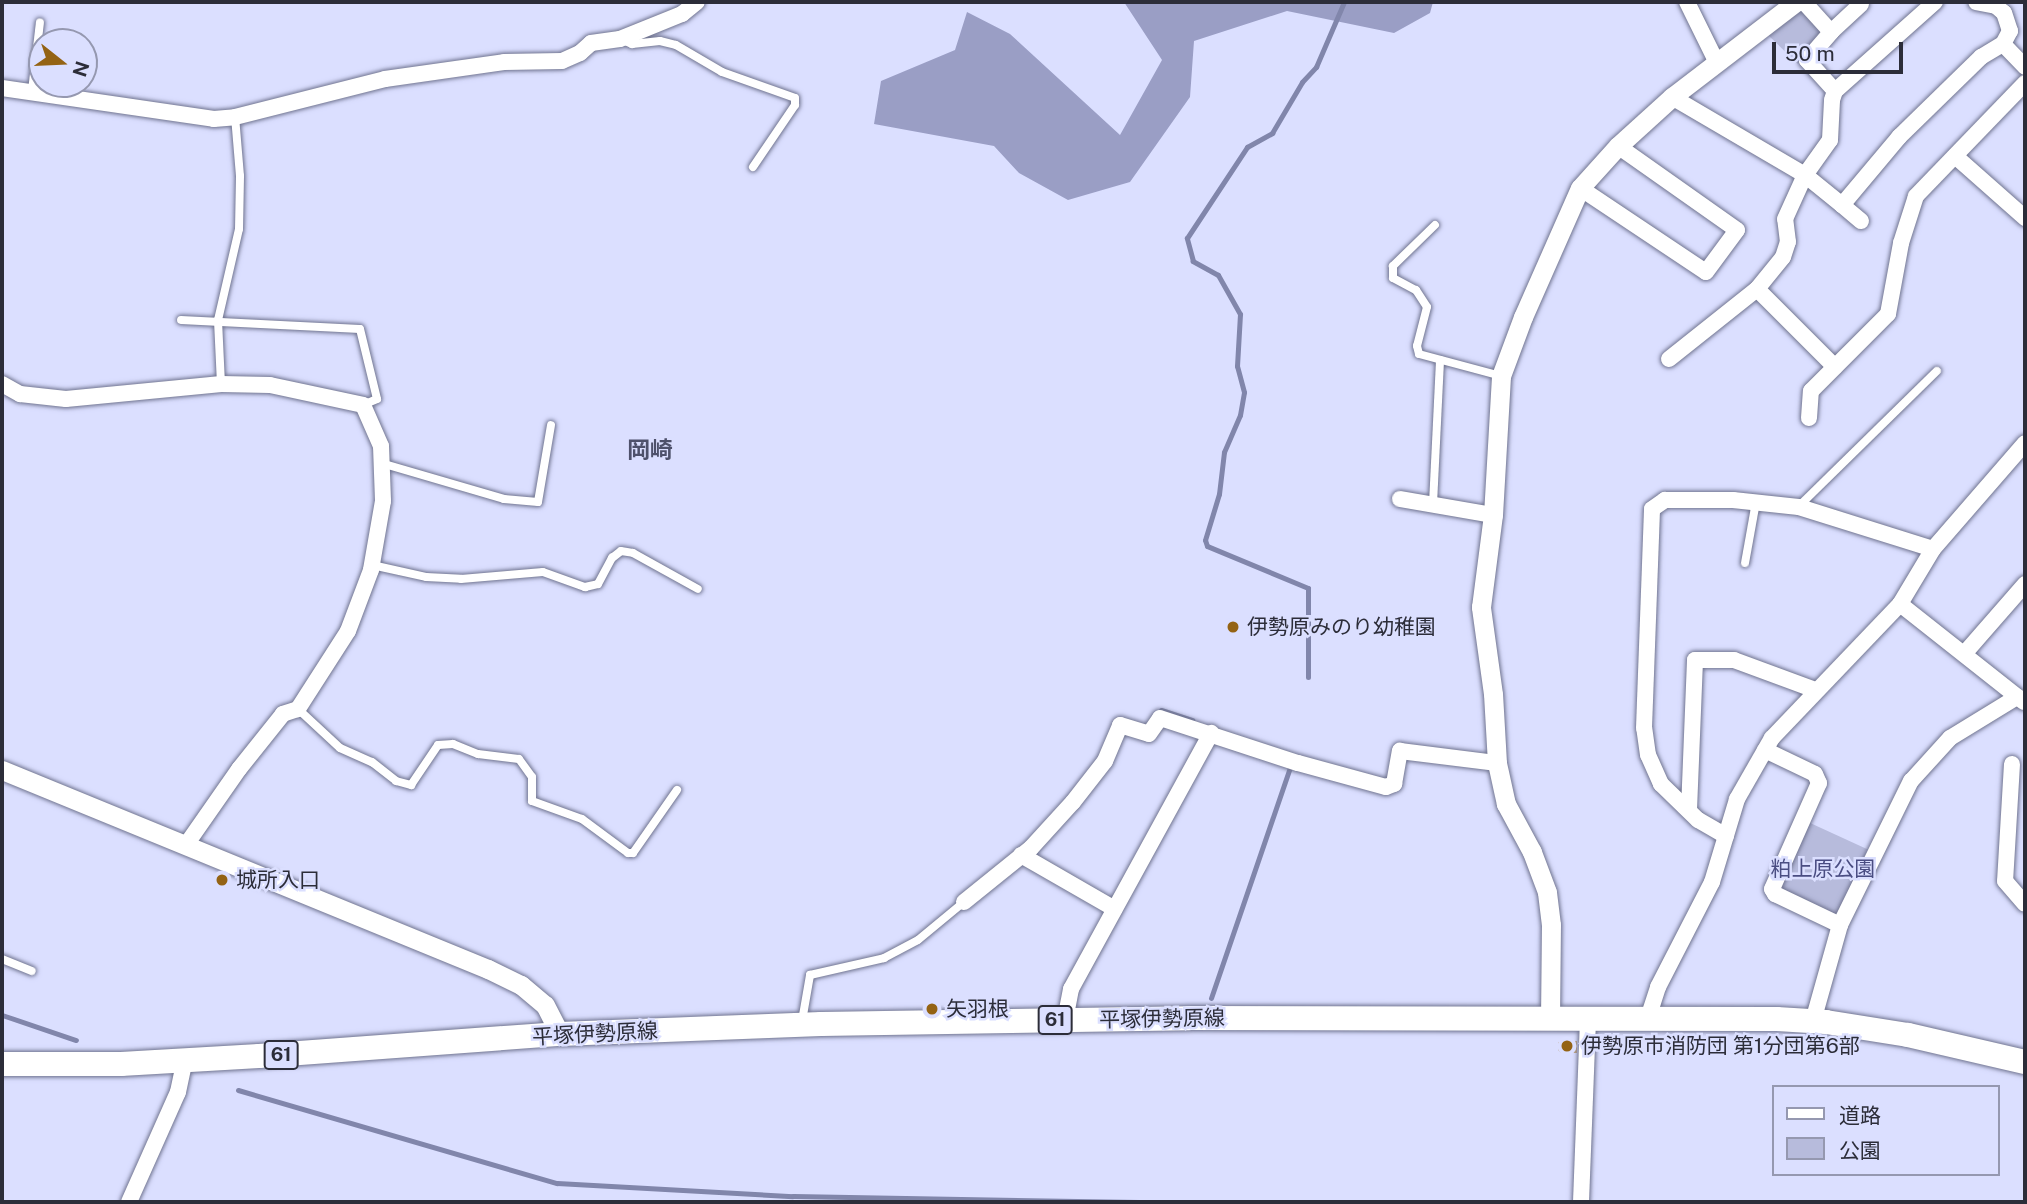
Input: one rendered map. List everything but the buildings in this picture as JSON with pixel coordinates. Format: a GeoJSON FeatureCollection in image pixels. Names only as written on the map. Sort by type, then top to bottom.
{"type":"FeatureCollection","features":[{"type":"Feature","properties":{"kind":"main road","name":"平塚伊勢原線"},"geometry":{"type":"LineString","coordinates":[[2,1064],[185,1060],[431,1046],[560,1034],[801,1025],[1065,1020],[1648,1018],[1813,1021],[1908,1035],[2025,1062]]}},
{"type":"Feature","properties":{"kind":"street"},"geometry":{"type":"LineString","coordinates":[[78,98],[214,119],[235,117],[384,79],[504,62],[562,61],[580,53],[591,43],[620,38],[682,14],[697,2]]}},
{"type":"Feature","properties":{"kind":"street"},"geometry":{"type":"LineString","coordinates":[[1687,2],[1717,63]]}},
{"type":"Feature","properties":{"kind":"street"},"geometry":{"type":"LineString","coordinates":[[1550,1019],[1551,925],[1547,892],[1532,852],[1506,804],[1497,763],[1493,694],[1481,607],[1493,515],[1502,376],[1523,317],[1580,188],[1618,146],[1672,97],[1796,2]]}},
{"type":"Feature","properties":{"kind":"street"},"geometry":{"type":"LineString","coordinates":[[1804,2],[1831,32]]}},
{"type":"Feature","properties":{"kind":"street"},"geometry":{"type":"LineString","coordinates":[[1669,359],[1756,289],[1783,257],[1788,242],[1785,219],[1805,175],[1830,140],[1835,91],[1935,2]]}},
{"type":"Feature","properties":{"kind":"street"},"geometry":{"type":"LineString","coordinates":[[1842,205],[1899,137],[1981,57],[2003,44],[2010,31],[2004,13],[1996,6],[1976,2]]}},
{"type":"Feature","properties":{"kind":"street"},"geometry":{"type":"LineString","coordinates":[[1835,91],[1807,60],[1831,32],[1861,4]]}},
{"type":"Feature","properties":{"kind":"street"},"geometry":{"type":"LineString","coordinates":[[2003,44],[2025,67]]}},
{"type":"Feature","properties":{"kind":"street"},"geometry":{"type":"LineString","coordinates":[[1809,418],[1811,391],[1888,314],[1901,243],[1916,197],[2025,83]]}},
{"type":"Feature","properties":{"kind":"street"},"geometry":{"type":"LineString","coordinates":[[2,88],[28,91]]}},
{"type":"Feature","properties":{"kind":"street"},"geometry":{"type":"LineString","coordinates":[[1672,97],[1805,175],[1861,220]]}},
{"type":"Feature","properties":{"kind":"street"},"geometry":{"type":"LineString","coordinates":[[1580,188],[1706,272],[1737,230],[1618,146]]}},
{"type":"Feature","properties":{"kind":"street"},"geometry":{"type":"LineString","coordinates":[[1955,156],[2025,218]]}},
{"type":"Feature","properties":{"kind":"street"},"geometry":{"type":"LineString","coordinates":[[1756,289],[1835,367]]}},
{"type":"Feature","properties":{"kind":"street"},"geometry":{"type":"LineString","coordinates":[[2,384],[20,394],[66,399],[221,384],[270,385],[363,405],[381,446],[383,501],[372,565],[348,631],[298,709],[284,714],[268,732],[186,845]]}},
{"type":"Feature","properties":{"kind":"street"},"geometry":{"type":"LineString","coordinates":[[1648,1018],[1658,987],[1712,882],[1737,799],[1772,738],[1900,604],[1933,549],[2025,443]]}},
{"type":"Feature","properties":{"kind":"street"},"geometry":{"type":"LineString","coordinates":[[1400,499],[1493,515]]}},
{"type":"Feature","properties":{"kind":"street"},"geometry":{"type":"LineString","coordinates":[[1726,836],[1698,820],[1661,784],[1648,755],[1644,729],[1652,509],[1665,500],[1756,502],[1799,507],[1933,549]]}},
{"type":"Feature","properties":{"kind":"street"},"geometry":{"type":"LineString","coordinates":[[1964,654],[2025,584]]}},
{"type":"Feature","properties":{"kind":"street"},"geometry":{"type":"LineString","coordinates":[[1813,1021],[1840,925],[1912,780],[1950,738],[2021,699],[1900,604]]}},
{"type":"Feature","properties":{"kind":"street"},"geometry":{"type":"LineString","coordinates":[[1689,810],[1695,660],[1734,660],[1815,690]]}},
{"type":"Feature","properties":{"kind":"street"},"geometry":{"type":"LineString","coordinates":[[964,902],[1021,855],[1073,802],[1105,761],[1120,725],[1149,734],[1160,718],[1297,763],[1387,787],[1394,784],[1400,751],[1497,763]]}},
{"type":"Feature","properties":{"kind":"street"},"geometry":{"type":"LineString","coordinates":[[1065,1020],[1071,989],[1211,733]]}},
{"type":"Feature","properties":{"kind":"street"},"geometry":{"type":"LineString","coordinates":[[1766,750],[1815,774],[1819,783],[1772,889],[1775,894],[1840,925]]}},
{"type":"Feature","properties":{"kind":"street"},"geometry":{"type":"LineString","coordinates":[[2,770],[521,985],[545,1005],[560,1034]]}},
{"type":"Feature","properties":{"kind":"street"},"geometry":{"type":"LineString","coordinates":[[2016,772],[2006,881],[2025,904]]}},
{"type":"Feature","properties":{"kind":"street"},"geometry":{"type":"LineString","coordinates":[[1021,855],[1115,909]]}},
{"type":"Feature","properties":{"kind":"street"},"geometry":{"type":"LineString","coordinates":[[1581,1202],[1588,1019]]}},
{"type":"Feature","properties":{"kind":"street"},"geometry":{"type":"LineString","coordinates":[[130,1202],[178,1092],[185,1060]]}},
{"type":"Feature","properties":{"kind":"lane"},"geometry":{"type":"LineString","coordinates":[[39,28],[40,22]]}},
{"type":"Feature","properties":{"kind":"lane"},"geometry":{"type":"LineString","coordinates":[[620,38],[632,44],[660,41],[676,45],[722,72],[795,98],[795,105],[753,167]]}},
{"type":"Feature","properties":{"kind":"lane"},"geometry":{"type":"LineString","coordinates":[[221,384],[218,320],[239,229],[240,176],[235,117]]}},
{"type":"Feature","properties":{"kind":"lane"},"geometry":{"type":"LineString","coordinates":[[1435,225],[1392,266],[1393,278],[1416,290],[1427,307],[1417,346],[1419,354],[1502,376]]}},
{"type":"Feature","properties":{"kind":"lane"},"geometry":{"type":"LineString","coordinates":[[181,320],[360,329],[377,399],[363,405]]}},
{"type":"Feature","properties":{"kind":"lane"},"geometry":{"type":"LineString","coordinates":[[1433,504],[1440,360]]}},
{"type":"Feature","properties":{"kind":"lane"},"geometry":{"type":"LineString","coordinates":[[1799,507],[1937,371]]}},
{"type":"Feature","properties":{"kind":"lane"},"geometry":{"type":"LineString","coordinates":[[381,463],[505,499],[538,502],[551,425]]}},
{"type":"Feature","properties":{"kind":"lane"},"geometry":{"type":"LineString","coordinates":[[1745,563],[1756,502]]}},
{"type":"Feature","properties":{"kind":"lane"},"geometry":{"type":"LineString","coordinates":[[372,565],[426,576],[461,579],[543,572],[585,587],[598,584],[612,558],[621,551],[633,553],[698,589]]}},
{"type":"Feature","properties":{"kind":"lane"},"geometry":{"type":"LineString","coordinates":[[298,709],[341,748],[372,762],[396,781],[411,785],[438,745],[453,744],[478,754],[520,759],[532,777],[532,801],[582,818],[628,853],[633,853],[677,790]]}},
{"type":"Feature","properties":{"kind":"lane"},"geometry":{"type":"LineString","coordinates":[[801,1025],[810,975],[884,958],[918,940],[964,902]]}},
{"type":"Feature","properties":{"kind":"lane"},"geometry":{"type":"LineString","coordinates":[[2,959],[32,971]]}},
{"type":"Feature","properties":{"kind":"green space"},"geometry":{"type":"Polygon","coordinates":[[[1802,6],[1824,30],[1824,37],[1798,64],[1768,35],[1802,6]]]}},
{"type":"Feature","properties":{"kind":"green space","name":"粕上原公園"},"geometry":{"type":"Polygon","coordinates":[[[1808,822],[1869,850],[1841,911],[1833,914],[1782,892],[1780,883],[1808,822]]]}},
{"type":"Feature","properties":{"kind":"shaded area"},"geometry":{"type":"Polygon","coordinates":[[[1124,2],[1433,2],[1430,13],[1394,33],[1287,11],[1194,41],[1190,97],[1130,182],[1068,200],[1019,173],[994,146],[874,124],[881,81],[955,50],[967,12],[1010,34],[1120,135],[1162,60],[1124,2]]]}},
{"type":"Feature","properties":{"kind":"waterway"},"geometry":{"type":"LineString","coordinates":[[1308,677],[1308,588],[1207,546],[1205,540],[1219,494],[1224,452],[1240,415],[1244,392],[1237,366],[1240,314],[1218,275],[1193,261],[1187,238],[1247,147],[1272,133],[1302,82],[1316,67],[1344,2]]}},
{"type":"Feature","properties":{"kind":"waterway"},"geometry":{"type":"LineString","coordinates":[[1161,710],[1192,720]]}},
{"type":"Feature","properties":{"kind":"waterway"},"geometry":{"type":"LineString","coordinates":[[1211,998],[1292,762]]}},
{"type":"Feature","properties":{"kind":"waterway"},"geometry":{"type":"LineString","coordinates":[[2,1015],[76,1040]]}},
{"type":"Feature","properties":{"kind":"waterway"},"geometry":{"type":"LineString","coordinates":[[238,1090],[557,1183],[793,1196],[1139,1202]]}},
{"type":"Feature","properties":{"kind":"place","name":"伊勢原みのり幼稚園"},"geometry":{"type":"Point","coordinates":[1233,627]}},
{"type":"Feature","properties":{"kind":"place","name":"城所入口"},"geometry":{"type":"Point","coordinates":[222,880]}},
{"type":"Feature","properties":{"kind":"place","name":"矢羽根"},"geometry":{"type":"Point","coordinates":[932,1009]}},
{"type":"Feature","properties":{"kind":"place","name":"伊勢原市消防団 第1分団第6部"},"geometry":{"type":"Point","coordinates":[1567,1046]}},
{"type":"Feature","properties":{"kind":"district","name":"岡崎"},"geometry":{"type":"Point","coordinates":[650,450]}}]}
